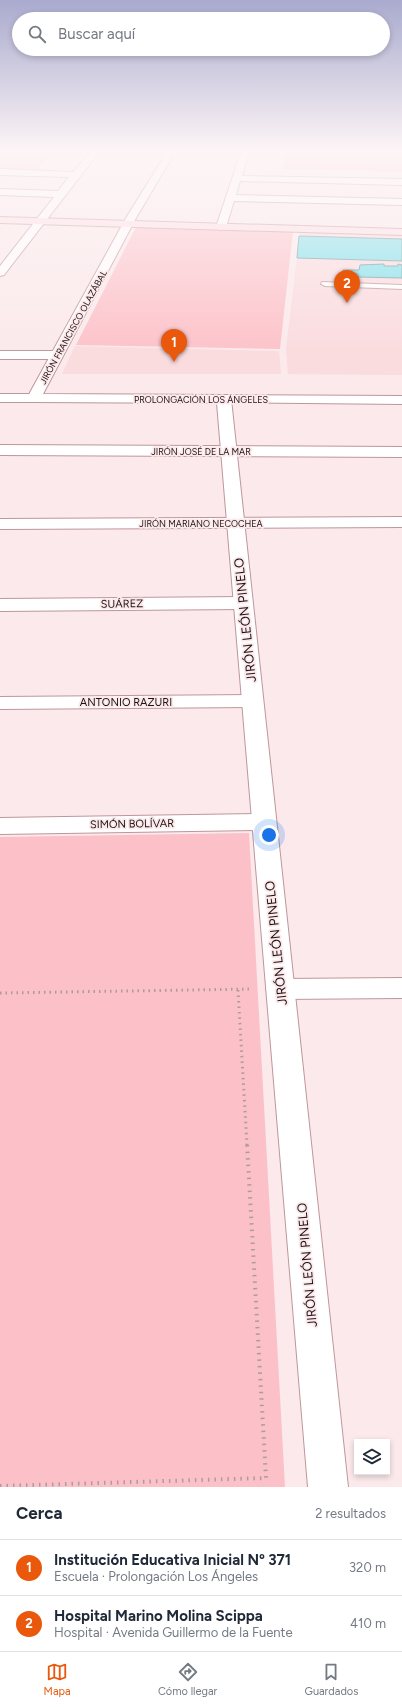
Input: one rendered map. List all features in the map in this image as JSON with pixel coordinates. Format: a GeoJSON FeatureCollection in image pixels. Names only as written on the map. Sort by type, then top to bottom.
{"type":"FeatureCollection","features":[{"type":"Feature","properties":{"kind":"main road"},"geometry":{"type":"LineString","coordinates":[[142,221],[402,232]]}},
{"type":"Feature","properties":{"kind":"main road"},"geometry":{"type":"LineString","coordinates":[[222,224],[402,225]]}},
{"type":"Feature","properties":{"kind":"street"},"geometry":{"type":"LineString","coordinates":[[0,273],[42,221]]}},
{"type":"Feature","properties":{"kind":"street","name":"JIRÓN FRANCISCO OLAZÁBAL"},"geometry":{"type":"LineString","coordinates":[[34,398],[130,221]]}},
{"type":"Feature","properties":{"kind":"street"},"geometry":{"type":"LineString","coordinates":[[7,247],[21,247]]}},
{"type":"Feature","properties":{"kind":"street"},"geometry":{"type":"LineString","coordinates":[[0,355],[57,355]]}},
{"type":"Feature","properties":{"kind":"street","name":"PROLONGACIÓN LOS ÁNGELES"},"geometry":{"type":"LineString","coordinates":[[0,398],[402,400]]}},
{"type":"Feature","properties":{"kind":"street","name":"JIRÓN LEÓN PINELO"},"geometry":{"type":"LineString","coordinates":[[224,399],[328,1487]]}},
{"type":"Feature","properties":{"kind":"street","name":"JIRÓN JOSÉ DE LA MAR"},"geometry":{"type":"LineString","coordinates":[[0,450],[402,452]]}},
{"type":"Feature","properties":{"kind":"street","name":"JIRÓN MARIANO NECOCHEA"},"geometry":{"type":"LineString","coordinates":[[0,524],[235,523],[400,527]]}},
{"type":"Feature","properties":{"kind":"street","name":"SUÁREZ"},"geometry":{"type":"LineString","coordinates":[[0,605],[243,603]]}},
{"type":"Feature","properties":{"kind":"street","name":"ANTONIO RAZURI"},"geometry":{"type":"LineString","coordinates":[[0,703],[253,701]]}},
{"type":"Feature","properties":{"kind":"street","name":"SIMÓN BOLÍVAR"},"geometry":{"type":"LineString","coordinates":[[0,826],[264,822]]}},
{"type":"Feature","properties":{"kind":"street"},"geometry":{"type":"LineString","coordinates":[[280,989],[402,988]]}},
{"type":"Feature","properties":{"kind":"lane"},"geometry":{"type":"LineString","coordinates":[[325,284],[402,287]]}},
{"type":"Feature","properties":{"kind":"path"},"geometry":{"type":"LineString","coordinates":[[0,993],[238,990],[266,1478],[0,1486]]}},
{"type":"Feature","properties":{"kind":"shaded area"},"geometry":{"type":"Polygon","coordinates":[[[136,227],[293,231],[280,349],[76,345],[136,227]]]}},
{"type":"Feature","properties":{"kind":"shaded area"},"geometry":{"type":"Polygon","coordinates":[[[300,231],[402,234],[402,375],[288,374],[286,349],[300,231]]]}},
{"type":"Feature","properties":{"kind":"shaded area"},"geometry":{"type":"Polygon","coordinates":[[[75,346],[279,351],[281,374],[62,374],[75,346]]]}},
{"type":"Feature","properties":{"kind":"shaded area"},"geometry":{"type":"Polygon","coordinates":[[[249,833],[285,1487],[0,1487],[0,837],[249,833]]]}},
{"type":"Feature","properties":{"kind":"building"},"geometry":{"type":"Polygon","coordinates":[[[299,236],[402,239],[402,261],[297,258],[299,236]]]}},
{"type":"Feature","properties":{"kind":"building"},"geometry":{"type":"Polygon","coordinates":[[[384,264],[384,266],[398,266],[398,264],[402,265],[402,278],[358,277],[358,274],[343,273],[343,270],[359,270],[360,265],[384,264]]]}},
{"type":"Feature","properties":{"kind":"place","name":"Hospital Marino Molina Scippa"},"geometry":{"type":"Point","coordinates":[347,303]}},
{"type":"Feature","properties":{"kind":"place","name":"Institución Educativa Inicial Nº 371"},"geometry":{"type":"Point","coordinates":[174,362]}}]}
